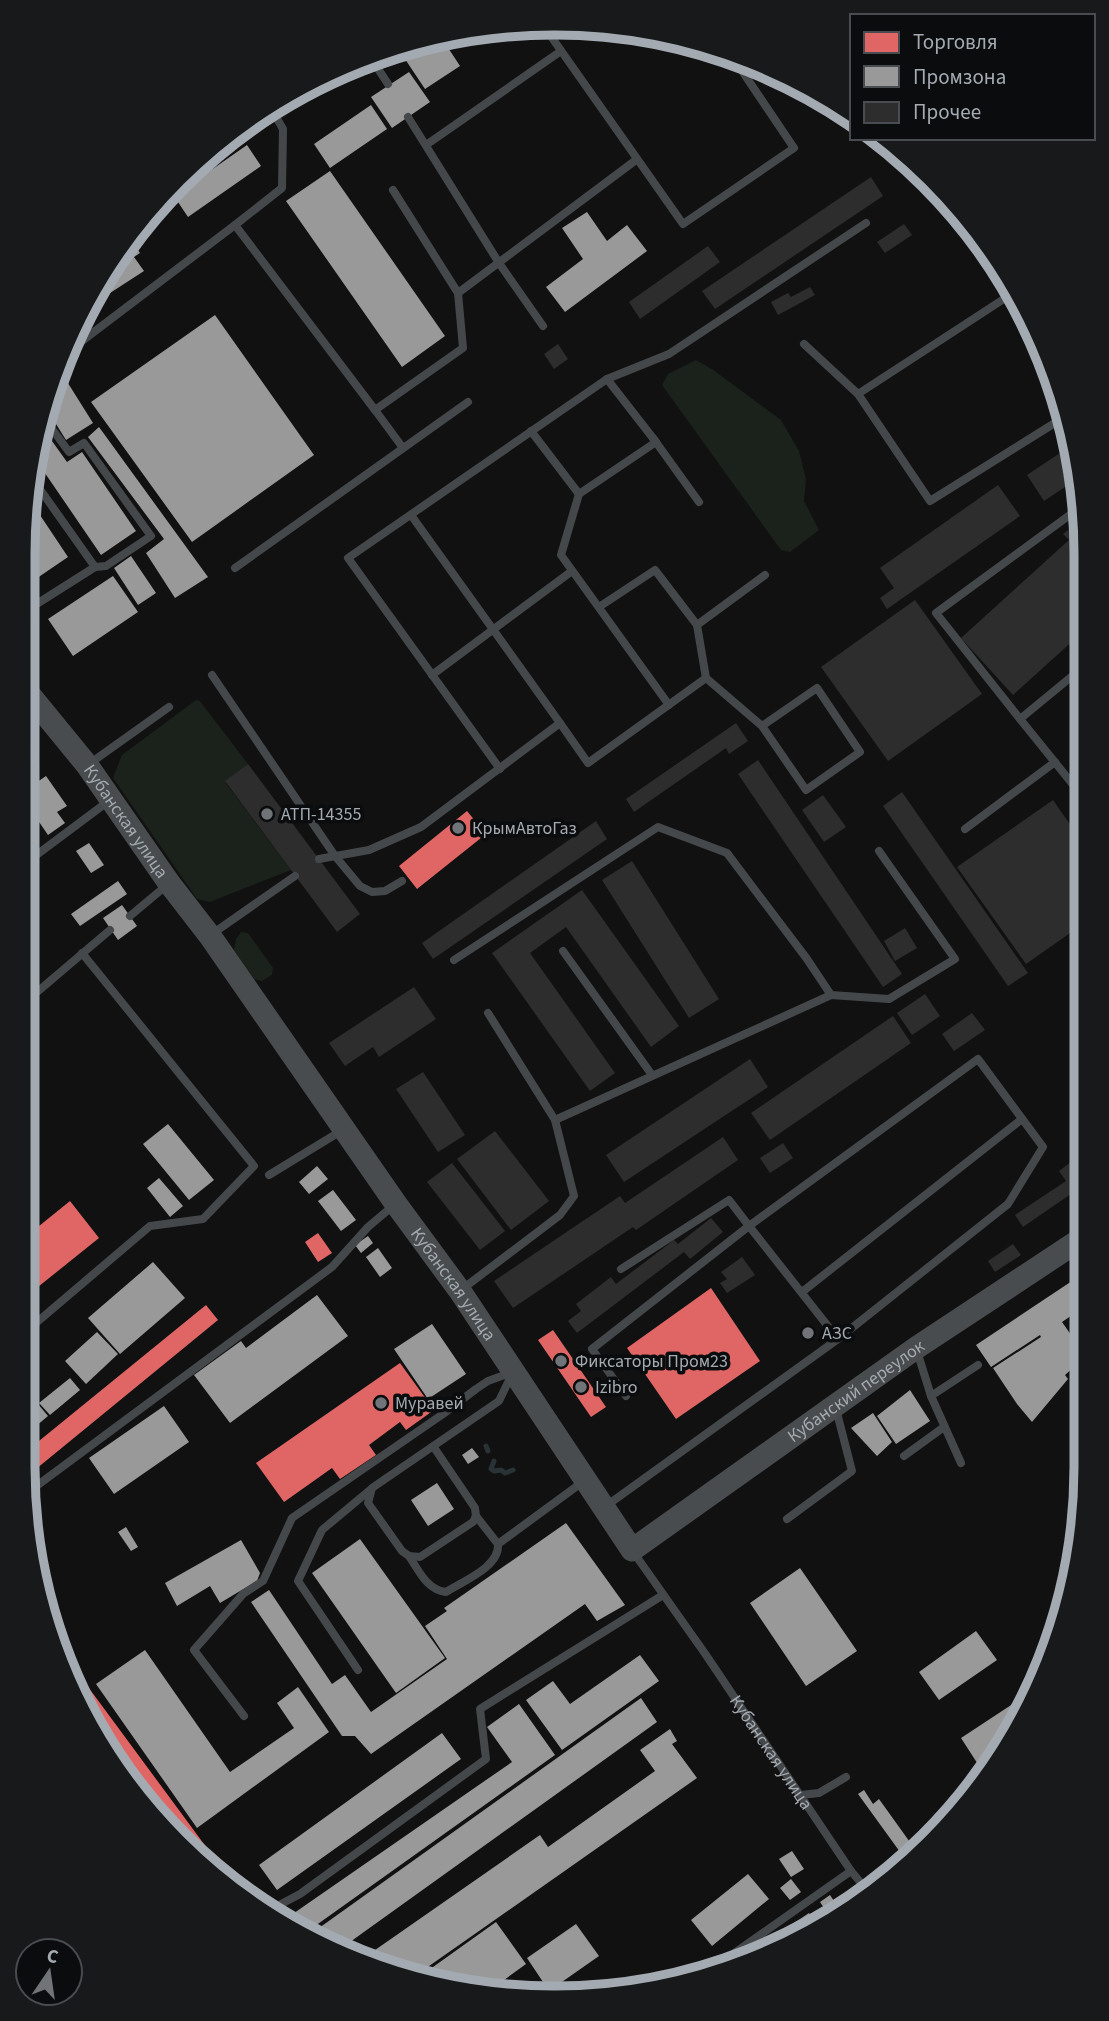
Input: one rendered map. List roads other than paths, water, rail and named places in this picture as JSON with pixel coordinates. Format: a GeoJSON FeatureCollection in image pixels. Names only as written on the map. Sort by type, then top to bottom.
{"type":"FeatureCollection","features":[{"type":"Feature","properties":{"kind":"main road","name":"Кубанская улица"},"geometry":{"type":"LineString","coordinates":[[35,701],[87,765],[460,1291],[632,1550]]}},
{"type":"Feature","properties":{"kind":"main road","name":"Кубанский переулок"},"geometry":{"type":"LineString","coordinates":[[632,1550],[916,1348],[1074,1244]]}},
{"type":"Feature","properties":{"kind":"lane"},"geometry":{"type":"LineString","coordinates":[[550,35],[683,224],[794,148],[742,71]]}},
{"type":"Feature","properties":{"kind":"lane"},"geometry":{"type":"LineString","coordinates":[[426,145],[561,51]]}},
{"type":"Feature","properties":{"kind":"lane"},"geometry":{"type":"LineString","coordinates":[[377,67],[388,84]]}},
{"type":"Feature","properties":{"kind":"lane"},"geometry":{"type":"LineString","coordinates":[[82,341],[282,188],[283,129],[276,117]]}},
{"type":"Feature","properties":{"kind":"lane"},"geometry":{"type":"LineString","coordinates":[[408,117],[499,262],[543,326]]}},
{"type":"Feature","properties":{"kind":"lane"},"geometry":{"type":"LineString","coordinates":[[458,293],[636,160]]}},
{"type":"Feature","properties":{"kind":"lane"},"geometry":{"type":"LineString","coordinates":[[374,410],[463,348],[458,293],[393,190]]}},
{"type":"Feature","properties":{"kind":"lane"},"geometry":{"type":"LineString","coordinates":[[499,769],[348,558],[607,379],[669,354],[866,222]]}},
{"type":"Feature","properties":{"kind":"lane"},"geometry":{"type":"LineString","coordinates":[[235,225],[402,447]]}},
{"type":"Feature","properties":{"kind":"lane"},"geometry":{"type":"LineString","coordinates":[[858,394],[1006,298]]}},
{"type":"Feature","properties":{"kind":"lane"},"geometry":{"type":"LineString","coordinates":[[804,344],[858,394],[930,501],[1056,422]]}},
{"type":"Feature","properties":{"kind":"lane"},"geometry":{"type":"LineString","coordinates":[[607,379],[699,502]]}},
{"type":"Feature","properties":{"kind":"lane"},"geometry":{"type":"LineString","coordinates":[[235,568],[468,402]]}},
{"type":"Feature","properties":{"kind":"lane"},"geometry":{"type":"LineString","coordinates":[[35,605],[95,567],[106,566],[151,536],[84,443],[69,452],[51,428]]}},
{"type":"Feature","properties":{"kind":"lane"},"geometry":{"type":"LineString","coordinates":[[531,431],[579,494]]}},
{"type":"Feature","properties":{"kind":"lane"},"geometry":{"type":"LineString","coordinates":[[653,438],[656,442],[579,494],[561,555],[668,705]]}},
{"type":"Feature","properties":{"kind":"lane"},"geometry":{"type":"LineString","coordinates":[[39,488],[95,567]]}},
{"type":"Feature","properties":{"kind":"lane"},"geometry":{"type":"LineString","coordinates":[[1072,513],[936,612],[1074,786]]}},
{"type":"Feature","properties":{"kind":"lane"},"geometry":{"type":"LineString","coordinates":[[411,515],[589,763],[706,678]]}},
{"type":"Feature","properties":{"kind":"lane"},"geometry":{"type":"LineString","coordinates":[[598,607],[655,570],[697,625],[706,678],[762,726],[806,790],[860,752],[817,688],[762,726]]}},
{"type":"Feature","properties":{"kind":"lane"},"geometry":{"type":"LineString","coordinates":[[432,675],[572,571]]}},
{"type":"Feature","properties":{"kind":"lane"},"geometry":{"type":"LineString","coordinates":[[697,625],[765,575]]}},
{"type":"Feature","properties":{"kind":"lane"},"geometry":{"type":"LineString","coordinates":[[212,675],[335,856],[360,886],[372,892],[385,891],[402,881]]}},
{"type":"Feature","properties":{"kind":"lane"},"geometry":{"type":"LineString","coordinates":[[1020,719],[1074,675]]}},
{"type":"Feature","properties":{"kind":"lane"},"geometry":{"type":"LineString","coordinates":[[87,765],[169,707]]}},
{"type":"Feature","properties":{"kind":"lane"},"geometry":{"type":"LineString","coordinates":[[319,859],[369,850],[421,827],[560,723]]}},
{"type":"Feature","properties":{"kind":"lane"},"geometry":{"type":"LineString","coordinates":[[965,829],[1055,762]]}},
{"type":"Feature","properties":{"kind":"lane"},"geometry":{"type":"LineString","coordinates":[[35,855],[110,800]]}},
{"type":"Feature","properties":{"kind":"lane"},"geometry":{"type":"LineString","coordinates":[[454,960],[659,827],[727,853],[831,995]]}},
{"type":"Feature","properties":{"kind":"lane"},"geometry":{"type":"LineString","coordinates":[[555,1120],[831,995],[889,999],[955,959],[879,850]]}},
{"type":"Feature","properties":{"kind":"lane"},"geometry":{"type":"LineString","coordinates":[[210,936],[295,876]]}},
{"type":"Feature","properties":{"kind":"lane"},"geometry":{"type":"LineString","coordinates":[[130,916],[169,883]]}},
{"type":"Feature","properties":{"kind":"lane"},"geometry":{"type":"LineString","coordinates":[[35,994],[110,930]]}},
{"type":"Feature","properties":{"kind":"lane"},"geometry":{"type":"LineString","coordinates":[[563,951],[652,1076]]}},
{"type":"Feature","properties":{"kind":"lane"},"geometry":{"type":"LineString","coordinates":[[35,1324],[150,1226],[203,1219],[254,1166],[82,953]]}},
{"type":"Feature","properties":{"kind":"lane"},"geometry":{"type":"LineString","coordinates":[[460,1291],[561,1215],[574,1196],[555,1120],[488,1013]]}},
{"type":"Feature","properties":{"kind":"lane"},"geometry":{"type":"LineString","coordinates":[[604,1508],[838,1339],[1008,1204],[1043,1147],[978,1059],[749,1226],[593,1349],[626,1396]]}},
{"type":"Feature","properties":{"kind":"lane"},"geometry":{"type":"LineString","coordinates":[[802,1292],[1022,1119]]}},
{"type":"Feature","properties":{"kind":"lane"},"geometry":{"type":"LineString","coordinates":[[269,1175],[344,1129]]}},
{"type":"Feature","properties":{"kind":"lane"},"geometry":{"type":"LineString","coordinates":[[621,1269],[729,1200],[838,1339]]}},
{"type":"Feature","properties":{"kind":"lane"},"geometry":{"type":"LineString","coordinates":[[36,1487],[332,1266],[368,1227],[396,1203]]}},
{"type":"Feature","properties":{"kind":"lane"},"geometry":{"type":"LineString","coordinates":[[916,1348],[931,1396],[961,1463]]}},
{"type":"Feature","properties":{"kind":"lane"},"geometry":{"type":"LineString","coordinates":[[931,1396],[978,1365]]}},
{"type":"Feature","properties":{"kind":"lane"},"geometry":{"type":"LineString","coordinates":[[358,1670],[298,1581],[321,1530],[372,1488],[499,1401],[513,1372]]}},
{"type":"Feature","properties":{"kind":"lane"},"geometry":{"type":"LineString","coordinates":[[244,1716],[194,1650],[243,1594],[263,1581],[292,1518],[488,1381],[513,1372]]}},
{"type":"Feature","properties":{"kind":"lane"},"geometry":{"type":"LineString","coordinates":[[787,1519],[852,1471],[835,1406]]}},
{"type":"Feature","properties":{"kind":"lane"},"geometry":{"type":"LineString","coordinates":[[904,1456],[944,1427]]}},
{"type":"Feature","properties":{"kind":"lane"},"geometry":{"type":"LineString","coordinates":[[372,1488],[368,1503],[402,1551],[437,1591],[446,1592],[493,1562],[499,1549],[498,1544],[476,1516],[475,1508],[433,1446]]}},
{"type":"Feature","properties":{"kind":"lane"},"geometry":{"type":"LineString","coordinates":[[498,1544],[584,1481]]}},
{"type":"Feature","properties":{"kind":"lane"},"geometry":{"type":"LineString","coordinates":[[409,1556],[420,1557],[473,1522],[476,1516]]}},
{"type":"Feature","properties":{"kind":"lane","name":"Кубанская улица"},"geometry":{"type":"LineString","coordinates":[[632,1550],[863,1885]]}},
{"type":"Feature","properties":{"kind":"lane"},"geometry":{"type":"LineString","coordinates":[[278,1906],[300,1894],[486,1759],[480,1709],[663,1595]]}},
{"type":"Feature","properties":{"kind":"lane"},"geometry":{"type":"LineString","coordinates":[[801,1795],[819,1793],[846,1777]]}},
{"type":"Feature","properties":{"kind":"lane"},"geometry":{"type":"LineString","coordinates":[[734,1953],[851,1871]]}},
{"type":"Feature","properties":{"kind":"waterway"},"geometry":{"type":"LineString","coordinates":[[486,1446],[488,1451]]}},
{"type":"Feature","properties":{"kind":"waterway"},"geometry":{"type":"LineString","coordinates":[[494,1461],[491,1469],[494,1471],[501,1470],[505,1473],[513,1470]]}},
{"type":"Feature","properties":{"kind":"place","name":"АТП-14355"},"geometry":{"type":"Point","coordinates":[267,814]}},
{"type":"Feature","properties":{"kind":"place","name":"КрымАвтоГаз"},"geometry":{"type":"Point","coordinates":[458,828]}},
{"type":"Feature","properties":{"kind":"place","name":"АЗС"},"geometry":{"type":"Point","coordinates":[808,1333]}},
{"type":"Feature","properties":{"kind":"place","name":"Фиксаторы Пром23"},"geometry":{"type":"Point","coordinates":[561,1361]}},
{"type":"Feature","properties":{"kind":"place","name":"Izibro"},"geometry":{"type":"Point","coordinates":[581,1387]}},
{"type":"Feature","properties":{"kind":"place","name":"Муравей"},"geometry":{"type":"Point","coordinates":[381,1403]}}]}
